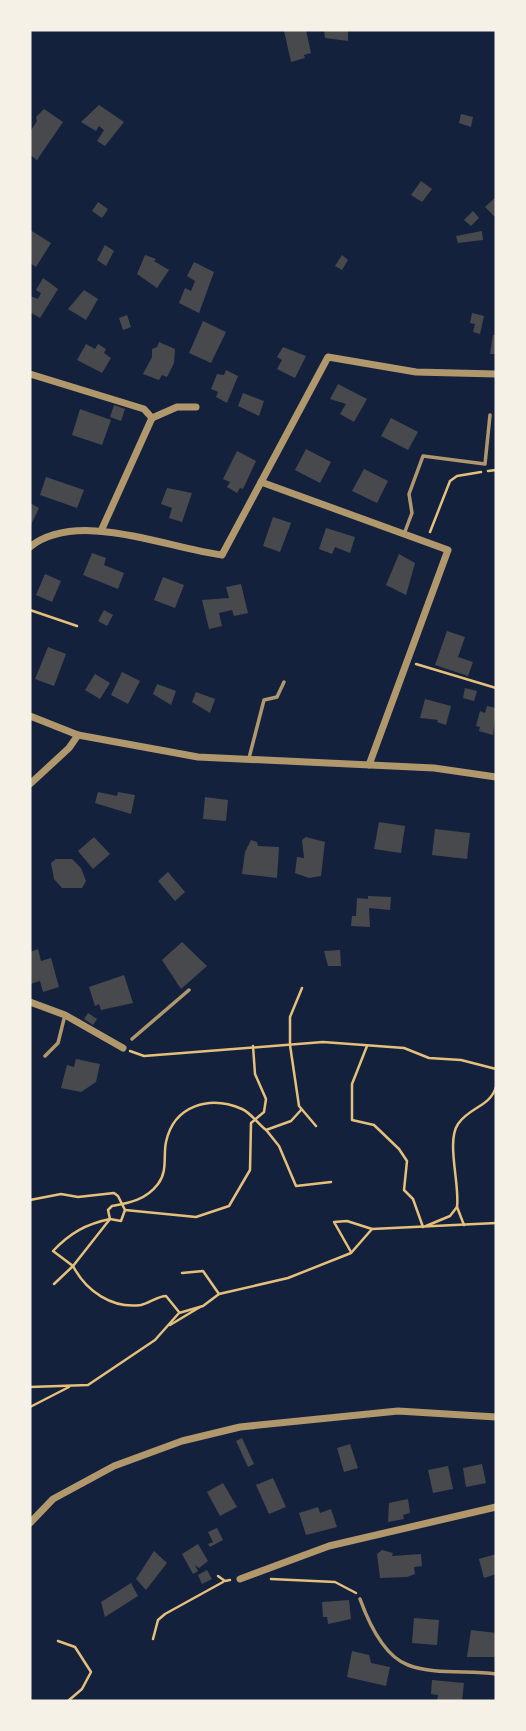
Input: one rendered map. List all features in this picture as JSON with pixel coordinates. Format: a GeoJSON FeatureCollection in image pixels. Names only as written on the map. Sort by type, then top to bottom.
{"type":"FeatureCollection","features":[{"type":"Feature","properties":{"kind":"street"},"geometry":{"type":"LineString","coordinates":[[30,547],[57,533],[102,531],[189,551],[222,555],[328,357],[416,372],[496,374]]}},
{"type":"Feature","properties":{"kind":"street"},"geometry":{"type":"LineString","coordinates":[[30,374],[144,409],[152,418]]}},
{"type":"Feature","properties":{"kind":"street"},"geometry":{"type":"LineString","coordinates":[[102,531],[152,418],[177,407],[195,407]]}},
{"type":"Feature","properties":{"kind":"street"},"geometry":{"type":"LineString","coordinates":[[261,482],[448,550],[369,765]]}},
{"type":"Feature","properties":{"kind":"street"},"geometry":{"type":"LineString","coordinates":[[30,716],[78,735],[198,757],[463,771],[496,778]]}},
{"type":"Feature","properties":{"kind":"street"},"geometry":{"type":"LineString","coordinates":[[30,784],[69,748],[78,735]]}},
{"type":"Feature","properties":{"kind":"street"},"geometry":{"type":"LineString","coordinates":[[30,1002],[65,1015],[123,1048]]}},
{"type":"Feature","properties":{"kind":"street"},"geometry":{"type":"LineString","coordinates":[[30,1523],[53,1499],[114,1466],[183,1441],[240,1427],[398,1411],[496,1418]]}},
{"type":"Feature","properties":{"kind":"street"},"geometry":{"type":"LineString","coordinates":[[240,1579],[329,1546],[496,1507]]}},
{"type":"Feature","properties":{"kind":"lane"},"geometry":{"type":"LineString","coordinates":[[404,534],[412,513],[409,494],[423,457],[485,464],[490,415]]}},
{"type":"Feature","properties":{"kind":"lane"},"geometry":{"type":"LineString","coordinates":[[248,760],[264,700],[277,697],[284,682]]}},
{"type":"Feature","properties":{"kind":"lane"},"geometry":{"type":"LineString","coordinates":[[132,1039],[189,990]]}},
{"type":"Feature","properties":{"kind":"lane"},"geometry":{"type":"LineString","coordinates":[[46,1056],[58,1043],[65,1015]]}},
{"type":"Feature","properties":{"kind":"lane"},"geometry":{"type":"LineString","coordinates":[[360,1599],[368,1622],[392,1653],[407,1665],[496,1674]]}},
{"type":"Feature","properties":{"kind":"path"},"geometry":{"type":"LineString","coordinates":[[429,533],[450,481],[464,475]]}},
{"type":"Feature","properties":{"kind":"path"},"geometry":{"type":"LineString","coordinates":[[30,610],[77,626]]}},
{"type":"Feature","properties":{"kind":"path"},"geometry":{"type":"LineString","coordinates":[[407,661],[496,688]]}},
{"type":"Feature","properties":{"kind":"path"},"geometry":{"type":"LineString","coordinates":[[302,988],[290,1017],[290,1045],[295,1092],[301,1110],[316,1126]]}},
{"type":"Feature","properties":{"kind":"path"},"geometry":{"type":"LineString","coordinates":[[137,1055],[323,1042],[404,1048],[429,1058],[461,1060],[496,1069]]}},
{"type":"Feature","properties":{"kind":"path"},"geometry":{"type":"LineString","coordinates":[[367,1045],[352,1084],[352,1120],[374,1125],[399,1149],[407,1161],[404,1190],[413,1199],[423,1227]]}},
{"type":"Feature","properties":{"kind":"path"},"geometry":{"type":"LineString","coordinates":[[30,1200],[61,1194],[78,1197],[107,1193],[118,1196],[125,1210],[196,1217],[229,1206],[250,1170],[248,1133],[253,1119],[264,1112],[266,1099],[256,1074],[253,1046]]}},
{"type":"Feature","properties":{"kind":"path"},"geometry":{"type":"LineString","coordinates":[[464,1225],[457,1207],[459,1191],[454,1132],[465,1116],[489,1101],[496,1087]]}},
{"type":"Feature","properties":{"kind":"path"},"geometry":{"type":"LineString","coordinates":[[110,1219],[108,1210],[112,1206],[122,1206],[149,1194],[162,1179],[166,1143],[174,1121],[182,1112],[202,1103],[214,1102],[242,1109],[266,1130],[279,1146],[296,1186],[331,1182]]}},
{"type":"Feature","properties":{"kind":"path"},"geometry":{"type":"LineString","coordinates":[[266,1130],[291,1121],[301,1110]]}},
{"type":"Feature","properties":{"kind":"path"},"geometry":{"type":"LineString","coordinates":[[423,1227],[450,1216],[457,1207]]}},
{"type":"Feature","properties":{"kind":"path"},"geometry":{"type":"LineString","coordinates":[[125,1210],[121,1221],[110,1219],[87,1224],[65,1238],[53,1251],[73,1266],[80,1280],[105,1299],[134,1305],[150,1303],[163,1295],[170,1299],[179,1313]]}},
{"type":"Feature","properties":{"kind":"path"},"geometry":{"type":"LineString","coordinates":[[54,1284],[73,1266],[110,1219]]}},
{"type":"Feature","properties":{"kind":"path"},"geometry":{"type":"LineString","coordinates":[[351,1253],[334,1222],[347,1221],[372,1229],[496,1223]]}},
{"type":"Feature","properties":{"kind":"path"},"geometry":{"type":"LineString","coordinates":[[167,1327],[219,1294],[288,1278],[351,1253],[372,1229]]}},
{"type":"Feature","properties":{"kind":"path"},"geometry":{"type":"LineString","coordinates":[[182,1273],[203,1271],[219,1294]]}},
{"type":"Feature","properties":{"kind":"path"},"geometry":{"type":"LineString","coordinates":[[30,1407],[69,1387],[88,1385],[109,1374],[155,1340],[179,1313],[203,1306]]}},
{"type":"Feature","properties":{"kind":"path"},"geometry":{"type":"LineString","coordinates":[[30,1387],[61,1384],[69,1387]]}},
{"type":"Feature","properties":{"kind":"path"},"geometry":{"type":"LineString","coordinates":[[218,1576],[225,1581]]}},
{"type":"Feature","properties":{"kind":"path"},"geometry":{"type":"LineString","coordinates":[[265,1578],[335,1582],[354,1591],[360,1599]]}},
{"type":"Feature","properties":{"kind":"path"},"geometry":{"type":"LineString","coordinates":[[153,1639],[158,1620],[165,1615],[202,1590],[225,1581],[240,1579]]}},
{"type":"Feature","properties":{"kind":"path"},"geometry":{"type":"LineString","coordinates":[[58,1641],[75,1647],[91,1672],[82,1689],[68,1701]]}},
{"type":"Feature","properties":{"kind":"building"},"geometry":{"type":"Polygon","coordinates":[[[306,30],[311,53],[291,62],[284,31],[306,30]]]}},
{"type":"Feature","properties":{"kind":"building"},"geometry":{"type":"Polygon","coordinates":[[[324,30],[348,30],[348,41],[325,38],[324,30]]]}},
{"type":"Feature","properties":{"kind":"building"},"geometry":{"type":"Polygon","coordinates":[[[99,105],[124,122],[105,146],[97,141],[104,130],[99,126],[96,131],[81,122],[99,105]]]}},
{"type":"Feature","properties":{"kind":"building"},"geometry":{"type":"Polygon","coordinates":[[[44,109],[63,122],[37,160],[30,155],[30,132],[37,121],[36,117],[44,109]]]}},
{"type":"Feature","properties":{"kind":"building"},"geometry":{"type":"Polygon","coordinates":[[[461,114],[473,117],[471,127],[459,123],[461,114]]]}},
{"type":"Feature","properties":{"kind":"building"},"geometry":{"type":"Polygon","coordinates":[[[421,181],[432,189],[422,202],[411,195],[421,181]]]}},
{"type":"Feature","properties":{"kind":"building"},"geometry":{"type":"Polygon","coordinates":[[[496,197],[496,218],[485,207],[496,197]]]}},
{"type":"Feature","properties":{"kind":"building"},"geometry":{"type":"Polygon","coordinates":[[[98,202],[108,209],[102,218],[92,211],[98,202]]]}},
{"type":"Feature","properties":{"kind":"building"},"geometry":{"type":"Polygon","coordinates":[[[473,211],[479,218],[471,226],[464,220],[473,211]]]}},
{"type":"Feature","properties":{"kind":"building"},"geometry":{"type":"Polygon","coordinates":[[[30,230],[51,243],[36,267],[30,263],[30,230]]]}},
{"type":"Feature","properties":{"kind":"building"},"geometry":{"type":"Polygon","coordinates":[[[482,231],[483,240],[458,243],[456,236],[482,231]]]}},
{"type":"Feature","properties":{"kind":"building"},"geometry":{"type":"Polygon","coordinates":[[[105,245],[114,251],[106,266],[97,260],[105,245]]]}},
{"type":"Feature","properties":{"kind":"building"},"geometry":{"type":"Polygon","coordinates":[[[145,255],[156,259],[154,261],[169,270],[157,288],[137,274],[145,255]]]}},
{"type":"Feature","properties":{"kind":"building"},"geometry":{"type":"Polygon","coordinates":[[[342,255],[348,260],[342,270],[335,266],[342,255]]]}},
{"type":"Feature","properties":{"kind":"building"},"geometry":{"type":"Polygon","coordinates":[[[194,262],[214,272],[199,313],[179,303],[185,288],[191,291],[195,281],[187,276],[194,262]]]}},
{"type":"Feature","properties":{"kind":"building"},"geometry":{"type":"Polygon","coordinates":[[[43,278],[58,289],[40,318],[30,312],[30,296],[38,299],[41,293],[36,290],[43,278]]]}},
{"type":"Feature","properties":{"kind":"building"},"geometry":{"type":"Polygon","coordinates":[[[84,290],[98,299],[86,320],[68,309],[84,290]]]}},
{"type":"Feature","properties":{"kind":"building"},"geometry":{"type":"Polygon","coordinates":[[[472,313],[484,316],[480,334],[473,332],[475,324],[470,323],[472,313]]]}},
{"type":"Feature","properties":{"kind":"building"},"geometry":{"type":"Polygon","coordinates":[[[127,315],[131,327],[123,330],[119,318],[127,315]]]}},
{"type":"Feature","properties":{"kind":"building"},"geometry":{"type":"Polygon","coordinates":[[[203,321],[226,332],[211,363],[189,353],[203,321]]]}},
{"type":"Feature","properties":{"kind":"building"},"geometry":{"type":"Polygon","coordinates":[[[493,335],[496,335],[496,354],[490,354],[493,335]]]}},
{"type":"Feature","properties":{"kind":"building"},"geometry":{"type":"Polygon","coordinates":[[[159,342],[175,349],[174,363],[167,377],[162,375],[159,380],[143,374],[152,357],[152,349],[157,347],[159,342]]]}},
{"type":"Feature","properties":{"kind":"building"},"geometry":{"type":"Polygon","coordinates":[[[86,344],[95,349],[98,344],[106,349],[104,353],[111,358],[102,373],[77,360],[86,344]]]}},
{"type":"Feature","properties":{"kind":"building"},"geometry":{"type":"Polygon","coordinates":[[[283,347],[306,356],[295,378],[277,369],[282,360],[277,357],[283,347]]]}},
{"type":"Feature","properties":{"kind":"building"},"geometry":{"type":"Polygon","coordinates":[[[226,370],[238,376],[227,403],[216,397],[218,392],[211,389],[217,374],[224,375],[226,370]]]}},
{"type":"Feature","properties":{"kind":"building"},"geometry":{"type":"Polygon","coordinates":[[[338,384],[367,399],[354,422],[340,414],[346,404],[330,399],[338,384]]]}},
{"type":"Feature","properties":{"kind":"building"},"geometry":{"type":"Polygon","coordinates":[[[243,393],[264,401],[259,416],[238,406],[243,393]]]}},
{"type":"Feature","properties":{"kind":"building"},"geometry":{"type":"Polygon","coordinates":[[[114,405],[125,409],[121,421],[110,417],[114,405]]]}},
{"type":"Feature","properties":{"kind":"building"},"geometry":{"type":"Polygon","coordinates":[[[80,409],[111,420],[102,445],[72,435],[80,409]]]}},
{"type":"Feature","properties":{"kind":"building"},"geometry":{"type":"Polygon","coordinates":[[[391,418],[418,432],[408,450],[381,436],[391,418]]]}},
{"type":"Feature","properties":{"kind":"building"},"geometry":{"type":"Polygon","coordinates":[[[306,449],[331,462],[320,483],[295,470],[306,449]]]}},
{"type":"Feature","properties":{"kind":"building"},"geometry":{"type":"Polygon","coordinates":[[[237,451],[256,461],[243,489],[240,488],[237,493],[227,487],[230,482],[223,479],[237,451]]]}},
{"type":"Feature","properties":{"kind":"building"},"geometry":{"type":"Polygon","coordinates":[[[364,469],[388,481],[377,503],[352,491],[364,469]]]}},
{"type":"Feature","properties":{"kind":"building"},"geometry":{"type":"Polygon","coordinates":[[[46,477],[84,490],[77,508],[40,495],[46,477]]]}},
{"type":"Feature","properties":{"kind":"building"},"geometry":{"type":"Polygon","coordinates":[[[167,488],[192,493],[182,522],[169,518],[172,508],[161,504],[167,488]]]}},
{"type":"Feature","properties":{"kind":"building"},"geometry":{"type":"Polygon","coordinates":[[[30,503],[39,508],[30,527],[30,503]]]}},
{"type":"Feature","properties":{"kind":"building"},"geometry":{"type":"Polygon","coordinates":[[[273,517],[291,523],[280,552],[263,546],[273,517]]]}},
{"type":"Feature","properties":{"kind":"building"},"geometry":{"type":"Polygon","coordinates":[[[326,528],[355,537],[350,553],[335,547],[332,554],[319,549],[326,528]]]}},
{"type":"Feature","properties":{"kind":"building"},"geometry":{"type":"Polygon","coordinates":[[[92,553],[106,558],[104,565],[124,573],[118,589],[83,575],[92,553]]]}},
{"type":"Feature","properties":{"kind":"building"},"geometry":{"type":"Polygon","coordinates":[[[399,554],[415,563],[406,595],[386,585],[399,554]]]}},
{"type":"Feature","properties":{"kind":"building"},"geometry":{"type":"Polygon","coordinates":[[[45,574],[61,581],[52,602],[36,595],[45,574]]]}},
{"type":"Feature","properties":{"kind":"building"},"geometry":{"type":"Polygon","coordinates":[[[163,577],[184,585],[175,608],[154,600],[163,577]]]}},
{"type":"Feature","properties":{"kind":"building"},"geometry":{"type":"Polygon","coordinates":[[[241,584],[248,613],[234,616],[232,610],[219,613],[222,626],[209,629],[202,600],[229,598],[226,587],[241,584]]]}},
{"type":"Feature","properties":{"kind":"building"},"geometry":{"type":"Polygon","coordinates":[[[104,610],[113,615],[107,626],[98,621],[104,610]]]}},
{"type":"Feature","properties":{"kind":"building"},"geometry":{"type":"Polygon","coordinates":[[[447,631],[465,637],[458,657],[473,662],[468,676],[435,665],[447,631]]]}},
{"type":"Feature","properties":{"kind":"building"},"geometry":{"type":"Polygon","coordinates":[[[48,647],[66,654],[54,686],[35,679],[48,647]]]}},
{"type":"Feature","properties":{"kind":"building"},"geometry":{"type":"Polygon","coordinates":[[[122,672],[140,681],[128,704],[111,695],[122,672]]]}},
{"type":"Feature","properties":{"kind":"building"},"geometry":{"type":"Polygon","coordinates":[[[95,674],[110,683],[100,699],[85,690],[95,674]]]}},
{"type":"Feature","properties":{"kind":"building"},"geometry":{"type":"Polygon","coordinates":[[[157,684],[176,691],[171,705],[153,694],[157,684]]]}},
{"type":"Feature","properties":{"kind":"building"},"geometry":{"type":"Polygon","coordinates":[[[465,688],[477,691],[474,701],[463,698],[465,688]]]}},
{"type":"Feature","properties":{"kind":"building"},"geometry":{"type":"Polygon","coordinates":[[[196,692],[215,699],[210,713],[192,702],[196,692]]]}},
{"type":"Feature","properties":{"kind":"building"},"geometry":{"type":"Polygon","coordinates":[[[425,699],[451,706],[446,725],[437,722],[438,720],[420,718],[425,699]]]}},
{"type":"Feature","properties":{"kind":"building"},"geometry":{"type":"Polygon","coordinates":[[[487,706],[496,708],[493,735],[479,731],[480,727],[476,726],[480,711],[485,713],[487,706]]]}},
{"type":"Feature","properties":{"kind":"building"},"geometry":{"type":"Polygon","coordinates":[[[98,792],[117,796],[118,792],[135,795],[131,814],[95,803],[98,792]]]}},
{"type":"Feature","properties":{"kind":"building"},"geometry":{"type":"Polygon","coordinates":[[[205,797],[228,800],[226,821],[203,819],[205,797]]]}},
{"type":"Feature","properties":{"kind":"building"},"geometry":{"type":"Polygon","coordinates":[[[379,822],[405,826],[401,853],[374,849],[379,822]]]}},
{"type":"Feature","properties":{"kind":"building"},"geometry":{"type":"Polygon","coordinates":[[[435,829],[470,833],[467,859],[432,855],[435,829]]]}},
{"type":"Feature","properties":{"kind":"building"},"geometry":{"type":"Polygon","coordinates":[[[94,837],[110,854],[93,869],[78,851],[94,837]]]}},
{"type":"Feature","properties":{"kind":"building"},"geometry":{"type":"Polygon","coordinates":[[[306,837],[325,842],[321,876],[309,878],[295,873],[297,857],[304,858],[302,840],[306,837]]]}},
{"type":"Feature","properties":{"kind":"building"},"geometry":{"type":"Polygon","coordinates":[[[251,840],[257,842],[258,846],[279,847],[277,878],[242,874],[245,852],[251,840]]]}},
{"type":"Feature","properties":{"kind":"building"},"geometry":{"type":"Polygon","coordinates":[[[56,859],[72,859],[81,868],[86,881],[82,888],[62,888],[54,879],[51,863],[56,859]]]}},
{"type":"Feature","properties":{"kind":"building"},"geometry":{"type":"Polygon","coordinates":[[[168,872],[185,892],[175,901],[158,881],[168,872]]]}},
{"type":"Feature","properties":{"kind":"building"},"geometry":{"type":"Polygon","coordinates":[[[368,896],[391,897],[390,910],[369,908],[370,927],[351,926],[352,916],[356,916],[357,898],[368,899],[368,896]]]}},
{"type":"Feature","properties":{"kind":"building"},"geometry":{"type":"Polygon","coordinates":[[[182,942],[207,966],[181,989],[162,960],[182,942]]]}},
{"type":"Feature","properties":{"kind":"building"},"geometry":{"type":"Polygon","coordinates":[[[38,949],[41,961],[51,958],[59,987],[43,992],[40,981],[30,984],[30,952],[38,949]]]}},
{"type":"Feature","properties":{"kind":"building"},"geometry":{"type":"Polygon","coordinates":[[[340,950],[341,966],[328,966],[324,951],[340,950]]]}},
{"type":"Feature","properties":{"kind":"building"},"geometry":{"type":"Polygon","coordinates":[[[124,975],[133,1003],[101,1010],[99,1004],[95,1006],[89,987],[124,975]]]}},
{"type":"Feature","properties":{"kind":"building"},"geometry":{"type":"Polygon","coordinates":[[[88,1013],[97,1019],[93,1025],[84,1019],[88,1013]]]}},
{"type":"Feature","properties":{"kind":"building"},"geometry":{"type":"Polygon","coordinates":[[[76,1059],[100,1064],[96,1082],[81,1092],[61,1088],[67,1065],[74,1067],[76,1059]]]}},
{"type":"Feature","properties":{"kind":"building"},"geometry":{"type":"Polygon","coordinates":[[[242,1438],[254,1464],[248,1467],[236,1441],[242,1438]]]}},
{"type":"Feature","properties":{"kind":"building"},"geometry":{"type":"Polygon","coordinates":[[[350,1444],[358,1468],[344,1472],[337,1448],[350,1444]]]}},
{"type":"Feature","properties":{"kind":"building"},"geometry":{"type":"Polygon","coordinates":[[[482,1464],[486,1483],[466,1487],[463,1468],[482,1464]]]}},
{"type":"Feature","properties":{"kind":"building"},"geometry":{"type":"Polygon","coordinates":[[[448,1466],[453,1489],[433,1493],[428,1470],[448,1466]]]}},
{"type":"Feature","properties":{"kind":"building"},"geometry":{"type":"Polygon","coordinates":[[[273,1478],[286,1507],[269,1514],[256,1485],[273,1478]]]}},
{"type":"Feature","properties":{"kind":"building"},"geometry":{"type":"Polygon","coordinates":[[[223,1483],[237,1507],[220,1516],[207,1492],[223,1483]]]}},
{"type":"Feature","properties":{"kind":"building"},"geometry":{"type":"Polygon","coordinates":[[[408,1499],[410,1513],[403,1515],[404,1519],[388,1522],[389,1503],[408,1499]]]}},
{"type":"Feature","properties":{"kind":"building"},"geometry":{"type":"Polygon","coordinates":[[[318,1507],[320,1513],[331,1509],[337,1527],[306,1535],[299,1513],[318,1507]]]}},
{"type":"Feature","properties":{"kind":"building"},"geometry":{"type":"Polygon","coordinates":[[[217,1528],[223,1540],[210,1547],[208,1544],[213,1542],[208,1532],[217,1528]]]}},
{"type":"Feature","properties":{"kind":"building"},"geometry":{"type":"Polygon","coordinates":[[[198,1544],[208,1561],[199,1568],[195,1565],[198,1571],[193,1574],[182,1554],[198,1544]]]}},
{"type":"Feature","properties":{"kind":"building"},"geometry":{"type":"Polygon","coordinates":[[[382,1550],[393,1553],[392,1556],[421,1554],[422,1566],[414,1567],[415,1574],[407,1577],[380,1578],[377,1554],[382,1550]]]}},
{"type":"Feature","properties":{"kind":"building"},"geometry":{"type":"Polygon","coordinates":[[[154,1551],[167,1563],[146,1590],[136,1579],[154,1551]]]}},
{"type":"Feature","properties":{"kind":"building"},"geometry":{"type":"Polygon","coordinates":[[[496,1554],[496,1574],[484,1578],[479,1559],[496,1554]]]}},
{"type":"Feature","properties":{"kind":"building"},"geometry":{"type":"Polygon","coordinates":[[[207,1570],[212,1579],[202,1584],[198,1575],[207,1570]]]}},
{"type":"Feature","properties":{"kind":"building"},"geometry":{"type":"Polygon","coordinates":[[[131,1583],[138,1596],[105,1617],[101,1602],[131,1583]]]}},
{"type":"Feature","properties":{"kind":"building"},"geometry":{"type":"Polygon","coordinates":[[[349,1600],[351,1619],[328,1624],[327,1617],[323,1617],[322,1602],[349,1600]]]}},
{"type":"Feature","properties":{"kind":"building"},"geometry":{"type":"Polygon","coordinates":[[[414,1618],[439,1620],[437,1645],[412,1643],[414,1618]]]}},
{"type":"Feature","properties":{"kind":"building"},"geometry":{"type":"Polygon","coordinates":[[[471,1630],[496,1633],[496,1657],[467,1657],[471,1630]]]}},
{"type":"Feature","properties":{"kind":"building"},"geometry":{"type":"Polygon","coordinates":[[[352,1651],[369,1655],[371,1663],[390,1667],[386,1686],[347,1677],[352,1651]]]}},
{"type":"Feature","properties":{"kind":"building"},"geometry":{"type":"Polygon","coordinates":[[[432,1680],[464,1683],[462,1701],[437,1701],[438,1695],[431,1694],[432,1680]]]}}]}
